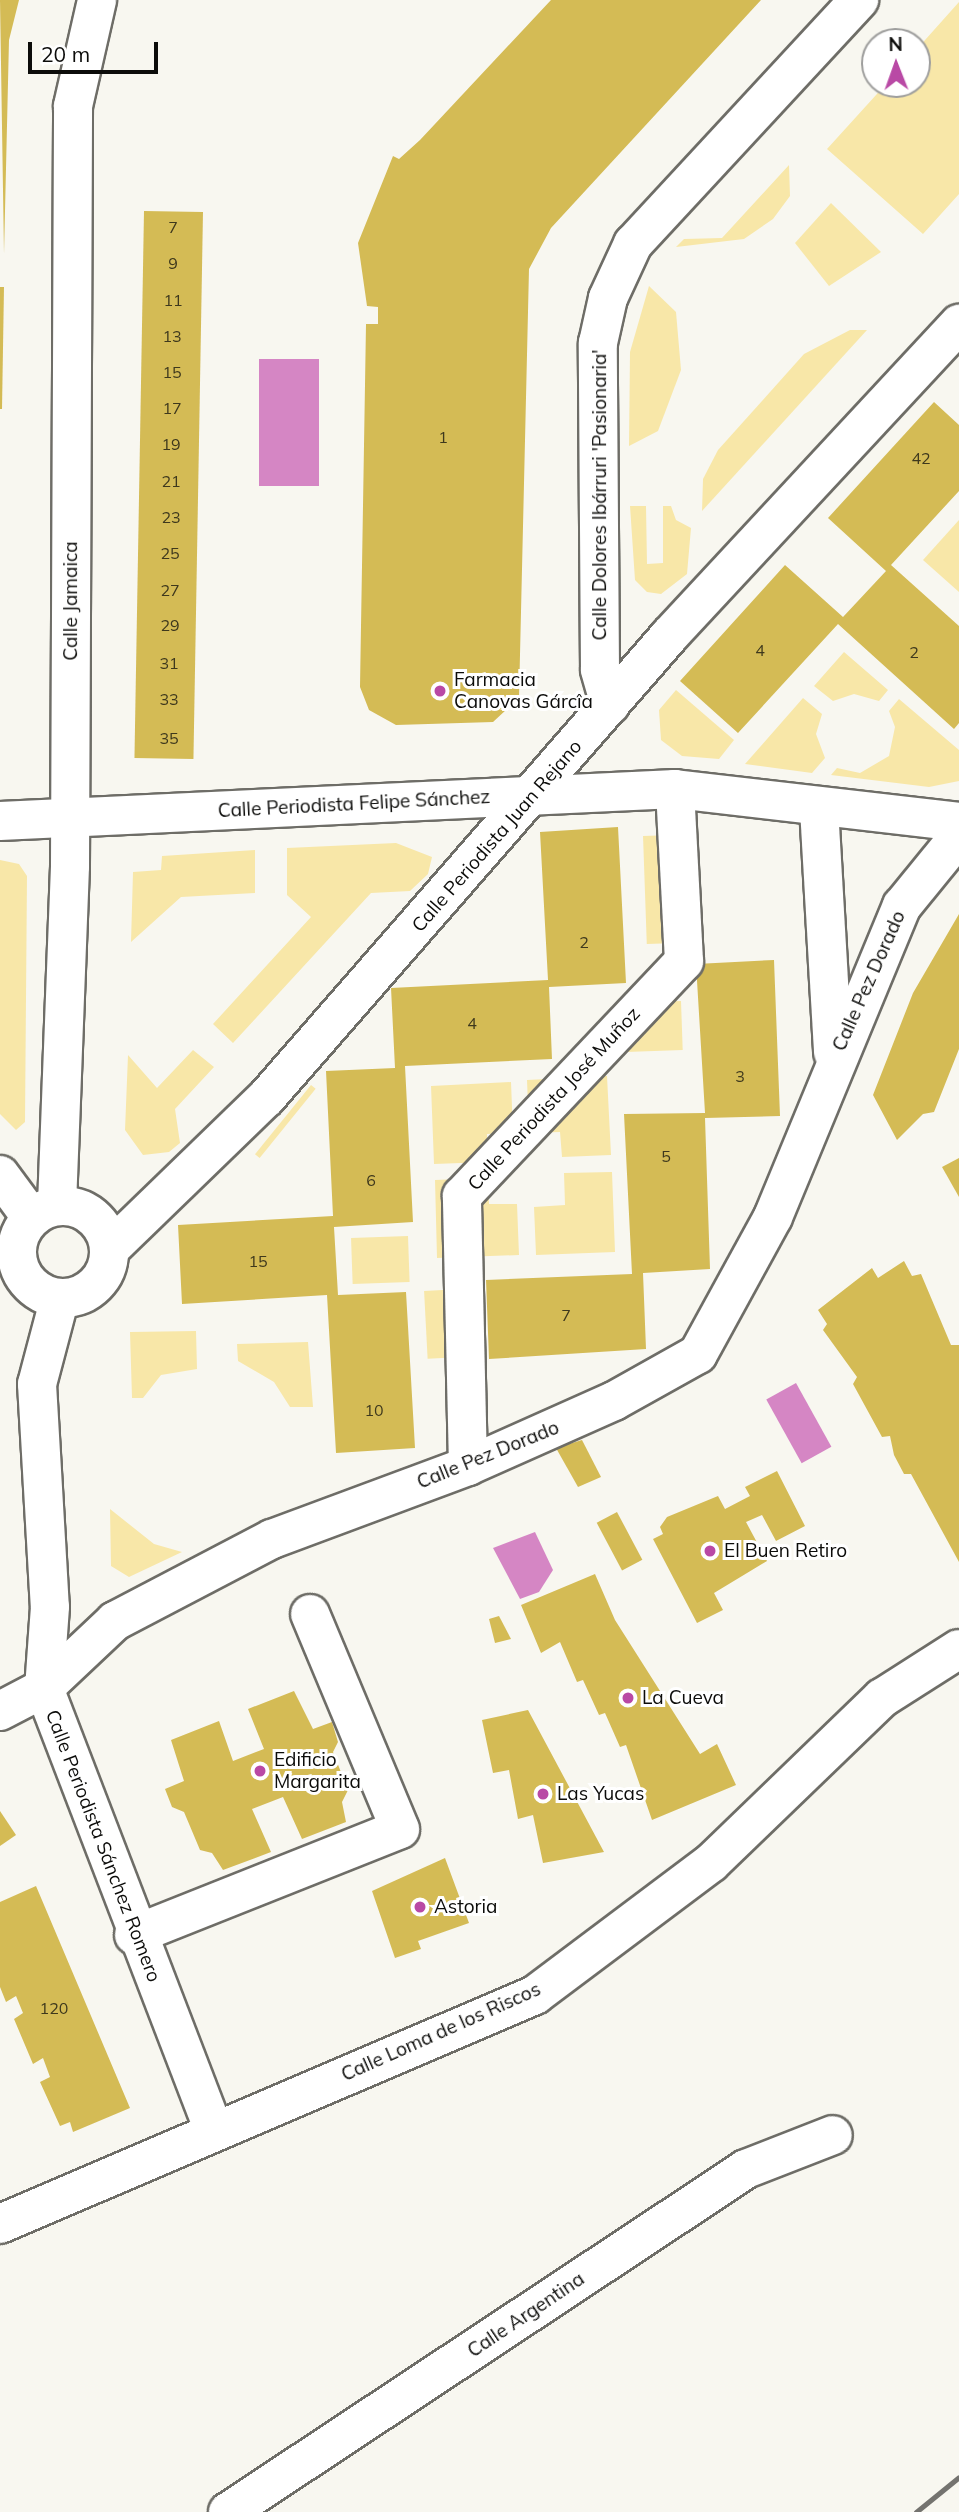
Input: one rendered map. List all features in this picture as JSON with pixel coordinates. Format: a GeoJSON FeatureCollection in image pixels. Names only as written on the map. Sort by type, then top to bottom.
{"type":"FeatureCollection","features":[{"type":"Feature","properties":{"kind":"street","name":"Calle Jamaica"},"geometry":{"type":"LineString","coordinates":[[44,1211],[69,818],[73,106],[97,0]]}},
{"type":"Feature","properties":{"kind":"street","name":"Calle Dolores Ibárruri 'Pasionaria'"},"geometry":{"type":"LineString","coordinates":[[610,705],[600,669],[598,343],[608,298],[633,244],[859,0]]}},
{"type":"Feature","properties":{"kind":"street","name":"Calle Periodista Juan Rejano"},"geometry":{"type":"LineString","coordinates":[[111,1248],[266,1098],[610,705],[959,324]]}},
{"type":"Feature","properties":{"kind":"street","name":"Calle Periodista Felipe Sánchez"},"geometry":{"type":"LineString","coordinates":[[0,821],[535,793],[675,789],[819,808],[959,822]]}},
{"type":"Feature","properties":{"kind":"street","name":"Calle Periodista José Muñoz"},"geometry":{"type":"LineString","coordinates":[[468,1466],[462,1196],[684,961],[675,789]]}},
{"type":"Feature","properties":{"kind":"street","name":"Calle Pez Dorado"},"geometry":{"type":"LineString","coordinates":[[819,808],[834,1062]]}},
{"type":"Feature","properties":{"kind":"street","name":"Calle Pez Dorado"},"geometry":{"type":"LineString","coordinates":[[0,1711],[44,1688],[115,1622],[272,1538],[468,1466],[614,1401],[698,1354],[774,1217],[834,1062],[902,906],[959,836]]}},
{"type":"Feature","properties":{"kind":"street"},"geometry":{"type":"LineString","coordinates":[[0,1175],[44,1211],[90,1213],[111,1248],[100,1284],[59,1301],[24,1281],[15,1251],[44,1211]]}},
{"type":"Feature","properties":{"kind":"street","name":"Calle Periodista Sánchez Romero"},"geometry":{"type":"LineString","coordinates":[[59,1301],[37,1384],[50,1607],[44,1688],[134,1935],[214,2131]]}},
{"type":"Feature","properties":{"kind":"street"},"geometry":{"type":"LineString","coordinates":[[134,1935],[400,1829],[310,1615]]}},
{"type":"Feature","properties":{"kind":"street","name":"Calle Loma de los Riscos"},"geometry":{"type":"LineString","coordinates":[[0,2224],[535,1994],[711,1863],[882,1698],[959,1649]]}},
{"type":"Feature","properties":{"kind":"street","name":"Calle Argentina"},"geometry":{"type":"LineString","coordinates":[[228,2512],[746,2169],[833,2135]]}},
{"type":"Feature","properties":{"kind":"shaded area"},"geometry":{"type":"Polygon","coordinates":[[[959,2],[959,194],[923,234],[827,149],[873,98],[931,98],[931,33],[959,2]]]}},
{"type":"Feature","properties":{"kind":"shaded area"},"geometry":{"type":"Polygon","coordinates":[[[789,165],[790,196],[773,219],[744,239],[676,247],[684,239],[722,238],[789,165]]]}},
{"type":"Feature","properties":{"kind":"shaded area"},"geometry":{"type":"Polygon","coordinates":[[[831,203],[881,252],[829,286],[795,243],[831,203]]]}},
{"type":"Feature","properties":{"kind":"shaded area"},"geometry":{"type":"Polygon","coordinates":[[[649,286],[676,312],[681,370],[658,431],[629,446],[630,352],[649,286]]]}},
{"type":"Feature","properties":{"kind":"shaded area"},"geometry":{"type":"Polygon","coordinates":[[[850,330],[867,330],[702,511],[703,479],[718,450],[804,354],[850,330]]]}},
{"type":"Feature","properties":{"kind":"shaded area"},"geometry":{"type":"Polygon","coordinates":[[[259,359],[319,359],[319,486],[259,486],[259,359]]]}},
{"type":"Feature","properties":{"kind":"shaded area"},"geometry":{"type":"Polygon","coordinates":[[[630,506],[646,506],[647,564],[663,563],[663,506],[671,506],[676,520],[691,528],[687,574],[661,594],[647,592],[635,580],[630,506]]]}},
{"type":"Feature","properties":{"kind":"shaded area"},"geometry":{"type":"Polygon","coordinates":[[[959,520],[959,592],[923,560],[959,520]]]}},
{"type":"Feature","properties":{"kind":"shaded area"},"geometry":{"type":"Polygon","coordinates":[[[844,652],[888,690],[879,701],[854,694],[833,701],[814,686],[844,652]]]}},
{"type":"Feature","properties":{"kind":"shaded area"},"geometry":{"type":"Polygon","coordinates":[[[676,690],[734,740],[719,759],[682,756],[661,740],[659,710],[676,690]]]}},
{"type":"Feature","properties":{"kind":"shaded area"},"geometry":{"type":"Polygon","coordinates":[[[803,698],[822,714],[816,734],[825,758],[812,773],[745,764],[803,698]]]}},
{"type":"Feature","properties":{"kind":"shaded area"},"geometry":{"type":"Polygon","coordinates":[[[899,699],[959,750],[959,781],[929,787],[831,775],[837,768],[860,773],[889,756],[895,727],[889,711],[899,699]]]}},
{"type":"Feature","properties":{"kind":"shaded area"},"geometry":{"type":"Polygon","coordinates":[[[673,835],[677,943],[647,944],[643,836],[673,835]]]}},
{"type":"Feature","properties":{"kind":"shaded area"},"geometry":{"type":"Polygon","coordinates":[[[396,843],[432,857],[428,874],[410,891],[371,893],[233,1043],[213,1024],[311,917],[287,895],[287,848],[396,843]]]}},
{"type":"Feature","properties":{"kind":"shaded area"},"geometry":{"type":"Polygon","coordinates":[[[255,850],[255,893],[181,897],[131,942],[133,872],[161,870],[162,856],[255,850]]]}},
{"type":"Feature","properties":{"kind":"shaded area"},"geometry":{"type":"Polygon","coordinates":[[[0,860],[19,864],[27,876],[25,1122],[16,1130],[0,1114],[0,860]]]}},
{"type":"Feature","properties":{"kind":"shaded area"},"geometry":{"type":"Polygon","coordinates":[[[681,1001],[683,1050],[626,1052],[624,1003],[681,1001]]]}},
{"type":"Feature","properties":{"kind":"shaded area"},"geometry":{"type":"Polygon","coordinates":[[[193,1050],[214,1067],[175,1109],[180,1143],[169,1152],[143,1155],[125,1130],[128,1055],[157,1088],[193,1050]]]}},
{"type":"Feature","properties":{"kind":"shaded area"},"geometry":{"type":"Polygon","coordinates":[[[607,1076],[611,1155],[562,1157],[560,1132],[529,1133],[527,1080],[607,1076]]]}},
{"type":"Feature","properties":{"kind":"shaded area"},"geometry":{"type":"Polygon","coordinates":[[[511,1082],[513,1133],[487,1134],[488,1162],[434,1164],[431,1086],[511,1082]]]}},
{"type":"Feature","properties":{"kind":"shaded area"},"geometry":{"type":"Polygon","coordinates":[[[311,1085],[316,1089],[260,1158],[255,1154],[311,1085]]]}},
{"type":"Feature","properties":{"kind":"shaded area"},"geometry":{"type":"Polygon","coordinates":[[[612,1172],[615,1252],[536,1255],[534,1207],[565,1205],[564,1173],[612,1172]]]}},
{"type":"Feature","properties":{"kind":"shaded area"},"geometry":{"type":"Polygon","coordinates":[[[488,1178],[489,1204],[517,1204],[519,1255],[437,1258],[435,1180],[488,1178]]]}},
{"type":"Feature","properties":{"kind":"shaded area"},"geometry":{"type":"Polygon","coordinates":[[[408,1236],[410,1282],[353,1284],[351,1238],[408,1236]]]}},
{"type":"Feature","properties":{"kind":"shaded area"},"geometry":{"type":"Polygon","coordinates":[[[480,1288],[484,1356],[428,1359],[424,1291],[480,1288]]]}},
{"type":"Feature","properties":{"kind":"shaded area"},"geometry":{"type":"Polygon","coordinates":[[[196,1331],[197,1369],[161,1375],[143,1398],[132,1398],[130,1332],[196,1331]]]}},
{"type":"Feature","properties":{"kind":"shaded area"},"geometry":{"type":"Polygon","coordinates":[[[308,1342],[313,1407],[290,1407],[274,1382],[238,1361],[237,1344],[308,1342]]]}},
{"type":"Feature","properties":{"kind":"shaded area"},"geometry":{"type":"Polygon","coordinates":[[[796,1383],[831,1447],[802,1463],[766,1399],[796,1383]]]}},
{"type":"Feature","properties":{"kind":"shaded area"},"geometry":{"type":"Polygon","coordinates":[[[110,1509],[154,1544],[182,1552],[129,1577],[111,1566],[110,1509]]]}},
{"type":"Feature","properties":{"kind":"shaded area"},"geometry":{"type":"Polygon","coordinates":[[[535,1532],[553,1570],[539,1592],[520,1599],[493,1548],[535,1532]]]}},
{"type":"Feature","properties":{"kind":"building"},"geometry":{"type":"Polygon","coordinates":[[[0,0],[19,0],[9,40],[4,254],[0,0]]]}},
{"type":"Feature","properties":{"kind":"building"},"geometry":{"type":"Polygon","coordinates":[[[551,0],[761,0],[551,228],[529,269],[519,698],[493,722],[396,725],[369,710],[360,687],[366,324],[378,324],[378,307],[367,306],[358,243],[393,156],[399,159],[420,140],[551,0]]]}},
{"type":"Feature","properties":{"kind":"building"},"geometry":{"type":"Polygon","coordinates":[[[144,211],[203,212],[193,759],[134,758],[144,211]]]}},
{"type":"Feature","properties":{"kind":"building"},"geometry":{"type":"Polygon","coordinates":[[[0,287],[4,287],[2,409],[0,409],[0,287]]]}},
{"type":"Feature","properties":{"kind":"building"},"geometry":{"type":"Polygon","coordinates":[[[934,402],[959,425],[959,491],[891,565],[959,626],[959,723],[954,729],[838,624],[738,733],[680,681],[785,565],[843,617],[886,571],[828,518],[934,402]]]}},
{"type":"Feature","properties":{"kind":"building"},"geometry":{"type":"Polygon","coordinates":[[[618,827],[626,983],[549,987],[552,1059],[405,1066],[413,1222],[334,1227],[338,1295],[406,1292],[415,1448],[336,1453],[327,1295],[182,1304],[178,1225],[333,1216],[326,1071],[395,1068],[391,988],[548,980],[540,832],[618,827]]]}},
{"type":"Feature","properties":{"kind":"building"},"geometry":{"type":"Polygon","coordinates":[[[959,914],[959,1049],[934,1112],[923,1114],[897,1140],[873,1095],[913,993],[959,914]]]}},
{"type":"Feature","properties":{"kind":"building"},"geometry":{"type":"Polygon","coordinates":[[[774,960],[780,1116],[705,1118],[710,1269],[643,1273],[646,1349],[489,1359],[486,1280],[632,1274],[624,1114],[705,1113],[696,964],[774,960]]]}},
{"type":"Feature","properties":{"kind":"building"},"geometry":{"type":"Polygon","coordinates":[[[959,1158],[959,1197],[942,1167],[959,1158]]]}},
{"type":"Feature","properties":{"kind":"building"},"geometry":{"type":"Polygon","coordinates":[[[904,1261],[912,1276],[921,1274],[951,1345],[959,1345],[959,1562],[911,1474],[904,1474],[894,1455],[890,1436],[882,1437],[853,1384],[857,1377],[823,1330],[827,1324],[818,1310],[872,1268],[878,1278],[904,1261]]]}},
{"type":"Feature","properties":{"kind":"building"},"geometry":{"type":"Polygon","coordinates":[[[582,1440],[601,1477],[578,1487],[556,1448],[582,1440]]]}},
{"type":"Feature","properties":{"kind":"building","name":"El Buen Retiro"},"geometry":{"type":"Polygon","coordinates":[[[777,1471],[805,1526],[776,1541],[762,1515],[746,1522],[767,1561],[714,1593],[723,1610],[697,1623],[653,1539],[663,1534],[660,1527],[667,1517],[718,1496],[725,1509],[750,1496],[745,1487],[777,1471]]]}},
{"type":"Feature","properties":{"kind":"building"},"geometry":{"type":"Polygon","coordinates":[[[617,1512],[642,1560],[622,1570],[597,1523],[617,1512]]]}},
{"type":"Feature","properties":{"kind":"building","name":"La Cueva"},"geometry":{"type":"Polygon","coordinates":[[[595,1574],[615,1620],[700,1754],[717,1744],[736,1785],[652,1820],[626,1745],[620,1747],[605,1713],[599,1715],[583,1680],[577,1682],[560,1642],[541,1653],[521,1605],[595,1574]]]}},
{"type":"Feature","properties":{"kind":"building"},"geometry":{"type":"Polygon","coordinates":[[[499,1616],[511,1639],[495,1643],[489,1619],[499,1616]]]}},
{"type":"Feature","properties":{"kind":"building","name":"Edificio Margarita"},"geometry":{"type":"Polygon","coordinates":[[[294,1691],[313,1729],[332,1722],[338,1742],[333,1752],[348,1790],[342,1802],[346,1822],[302,1839],[283,1797],[252,1809],[271,1852],[223,1870],[212,1853],[200,1850],[184,1812],[172,1807],[165,1789],[184,1781],[171,1740],[219,1721],[233,1761],[264,1749],[248,1709],[294,1691]]]}},
{"type":"Feature","properties":{"kind":"building","name":"Las Yucas"},"geometry":{"type":"Polygon","coordinates":[[[528,1710],[604,1852],[543,1863],[533,1815],[518,1819],[509,1770],[493,1773],[482,1720],[528,1710]]]}},
{"type":"Feature","properties":{"kind":"building"},"geometry":{"type":"Polygon","coordinates":[[[0,1811],[16,1835],[0,1846],[0,1811]]]}},
{"type":"Feature","properties":{"kind":"building","name":"Astoria"},"geometry":{"type":"Polygon","coordinates":[[[445,1858],[469,1923],[418,1941],[421,1949],[395,1958],[372,1891],[445,1858]]]}},
{"type":"Feature","properties":{"kind":"building"},"geometry":{"type":"Polygon","coordinates":[[[36,1886],[130,2108],[73,2132],[70,2122],[60,2126],[40,2082],[50,2077],[43,2058],[33,2064],[14,2019],[23,2013],[16,1996],[6,2002],[0,1987],[0,1902],[36,1886]]]}},
{"type":"Feature","properties":{"kind":"railway"},"geometry":{"type":"LineString","coordinates":[[916,2512],[959,2477]]}},
{"type":"Feature","properties":{"kind":"place","name":"Farmacia Canovas Gárcîa"},"geometry":{"type":"Point","coordinates":[440,691]}},
{"type":"Feature","properties":{"kind":"place","name":"El Buen Retiro"},"geometry":{"type":"Point","coordinates":[710,1551]}},
{"type":"Feature","properties":{"kind":"place","name":"La Cueva"},"geometry":{"type":"Point","coordinates":[628,1698]}},
{"type":"Feature","properties":{"kind":"place","name":"Edificio Margarita"},"geometry":{"type":"Point","coordinates":[260,1771]}},
{"type":"Feature","properties":{"kind":"place","name":"Las Yucas"},"geometry":{"type":"Point","coordinates":[543,1794]}},
{"type":"Feature","properties":{"kind":"place","name":"Astoria"},"geometry":{"type":"Point","coordinates":[420,1907]}}]}
